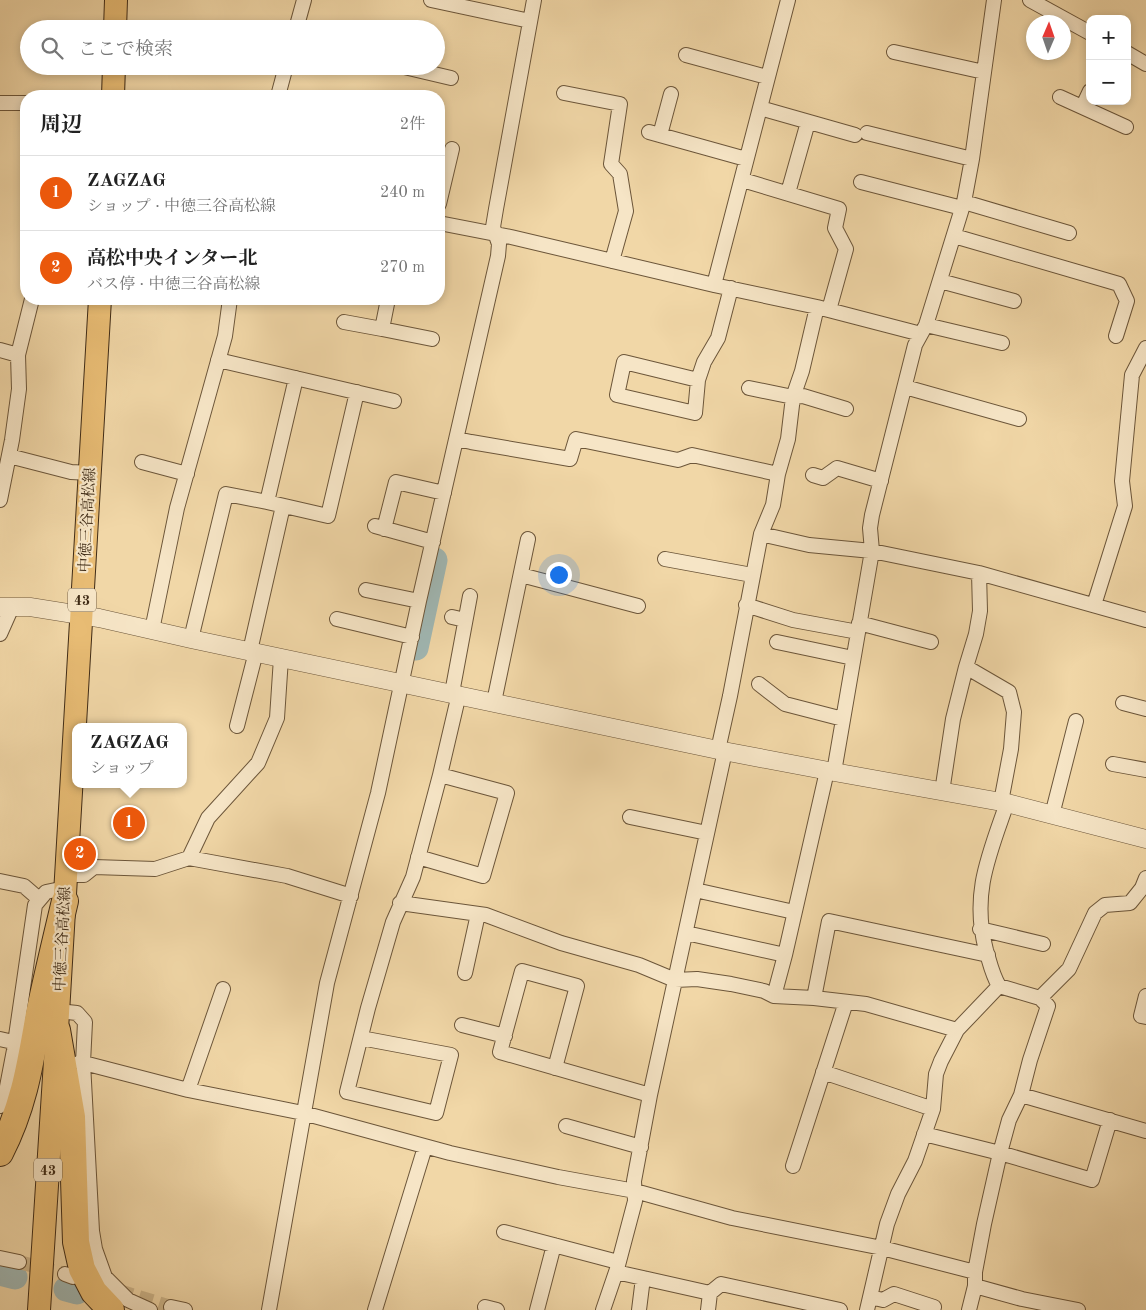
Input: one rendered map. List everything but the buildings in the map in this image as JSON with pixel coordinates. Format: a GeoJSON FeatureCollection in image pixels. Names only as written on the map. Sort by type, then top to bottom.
{"type":"FeatureCollection","features":[{"type":"Feature","properties":{"kind":"highway"},"geometry":{"type":"LineString","coordinates":[[0,1153],[21,1102],[32,1058],[65,888]]}},
{"type":"Feature","properties":{"kind":"highway"},"geometry":{"type":"LineString","coordinates":[[58,1021],[72,1116],[76,1242],[82,1269],[94,1292],[111,1310]]}},
{"type":"Feature","properties":{"kind":"main road"},"geometry":{"type":"LineString","coordinates":[[115,20],[116,0]]}},
{"type":"Feature","properties":{"kind":"main road"},"geometry":{"type":"LineString","coordinates":[[113,90],[114,75]]}},
{"type":"Feature","properties":{"kind":"main road","name":"中徳三谷高松線"},"geometry":{"type":"LineString","coordinates":[[75,723],[100,305]]}},
{"type":"Feature","properties":{"kind":"main road","name":"中徳三谷高松線"},"geometry":{"type":"LineString","coordinates":[[39,1310],[72,769]]}},
{"type":"Feature","properties":{"kind":"street"},"geometry":{"type":"LineString","coordinates":[[298,20],[304,0]]}},
{"type":"Feature","properties":{"kind":"street"},"geometry":{"type":"LineString","coordinates":[[431,0],[530,21]]}},
{"type":"Feature","properties":{"kind":"street"},"geometry":{"type":"LineString","coordinates":[[502,235],[493,227],[534,0]]}},
{"type":"Feature","properties":{"kind":"street"},"geometry":{"type":"LineString","coordinates":[[714,285],[788,0]]}},
{"type":"Feature","properties":{"kind":"street"},"geometry":{"type":"LineString","coordinates":[[774,996],[843,719],[872,551],[870,528],[872,515],[916,345],[924,329],[963,205],[972,159],[994,0]]}},
{"type":"Feature","properties":{"kind":"street"},"geometry":{"type":"LineString","coordinates":[[1030,0],[1086,31]]}},
{"type":"Feature","properties":{"kind":"street"},"geometry":{"type":"LineString","coordinates":[[894,52],[984,72]]}},
{"type":"Feature","properties":{"kind":"street"},"geometry":{"type":"LineString","coordinates":[[686,55],[767,76]]}},
{"type":"Feature","properties":{"kind":"street"},"geometry":{"type":"LineString","coordinates":[[1131,55],[1146,64]]}},
{"type":"Feature","properties":{"kind":"street"},"geometry":{"type":"LineString","coordinates":[[280,90],[284,75]]}},
{"type":"Feature","properties":{"kind":"street"},"geometry":{"type":"LineString","coordinates":[[438,75],[451,78]]}},
{"type":"Feature","properties":{"kind":"street"},"geometry":{"type":"LineString","coordinates":[[564,93],[620,104],[611,164],[620,174],[626,211],[612,261]]}},
{"type":"Feature","properties":{"kind":"street"},"geometry":{"type":"LineString","coordinates":[[671,94],[654,134],[746,159]]}},
{"type":"Feature","properties":{"kind":"street"},"geometry":{"type":"LineString","coordinates":[[1060,97],[1126,127]]}},
{"type":"Feature","properties":{"kind":"street"},"geometry":{"type":"LineString","coordinates":[[1083,106],[1086,100]]}},
{"type":"Feature","properties":{"kind":"street"},"geometry":{"type":"LineString","coordinates":[[0,103],[20,103]]}},
{"type":"Feature","properties":{"kind":"street"},"geometry":{"type":"LineString","coordinates":[[767,110],[808,122],[972,159]]}},
{"type":"Feature","properties":{"kind":"street"},"geometry":{"type":"LineString","coordinates":[[788,193],[808,122]]}},
{"type":"Feature","properties":{"kind":"street"},"geometry":{"type":"LineString","coordinates":[[445,179],[452,150]]}},
{"type":"Feature","properties":{"kind":"street"},"geometry":{"type":"LineString","coordinates":[[603,1310],[635,1201],[634,1181],[640,1147],[707,833],[746,605],[761,534],[773,505],[778,474],[788,439],[793,398],[823,308],[846,249],[835,228],[839,209],[746,181]]}},
{"type":"Feature","properties":{"kind":"street"},"geometry":{"type":"LineString","coordinates":[[861,182],[963,205],[1069,233]]}},
{"type":"Feature","properties":{"kind":"street"},"geometry":{"type":"LineString","coordinates":[[445,224],[502,235],[714,285],[924,329],[1002,343]]}},
{"type":"Feature","properties":{"kind":"street"},"geometry":{"type":"LineString","coordinates":[[269,1310],[327,983],[406,683],[419,601],[502,235]]}},
{"type":"Feature","properties":{"kind":"street"},"geometry":{"type":"LineString","coordinates":[[954,236],[1119,284],[1127,301],[1116,336]]}},
{"type":"Feature","properties":{"kind":"street"},"geometry":{"type":"LineString","coordinates":[[940,281],[1014,301]]}},
{"type":"Feature","properties":{"kind":"street"},"geometry":{"type":"LineString","coordinates":[[698,380],[624,362],[617,395],[695,413],[698,380],[704,362],[718,338],[731,288]]}},
{"type":"Feature","properties":{"kind":"street"},"geometry":{"type":"LineString","coordinates":[[0,500],[6,449],[19,389],[18,355],[30,305]]}},
{"type":"Feature","properties":{"kind":"street"},"geometry":{"type":"LineString","coordinates":[[152,630],[177,508],[225,336],[229,305]]}},
{"type":"Feature","properties":{"kind":"street"},"geometry":{"type":"LineString","coordinates":[[382,328],[387,305]]}},
{"type":"Feature","properties":{"kind":"street"},"geometry":{"type":"LineString","coordinates":[[344,322],[432,339]]}},
{"type":"Feature","properties":{"kind":"street"},"geometry":{"type":"LineString","coordinates":[[1094,605],[1125,506],[1122,481],[1132,375],[1146,348]]}},
{"type":"Feature","properties":{"kind":"street"},"geometry":{"type":"LineString","coordinates":[[0,350],[18,355]]}},
{"type":"Feature","properties":{"kind":"street"},"geometry":{"type":"LineString","coordinates":[[218,360],[394,400]]}},
{"type":"Feature","properties":{"kind":"street"},"geometry":{"type":"LineString","coordinates":[[267,502],[296,378]]}},
{"type":"Feature","properties":{"kind":"street"},"geometry":{"type":"LineString","coordinates":[[905,387],[1018,419]]}},
{"type":"Feature","properties":{"kind":"street"},"geometry":{"type":"LineString","coordinates":[[749,388],[793,398],[804,396],[846,409]]}},
{"type":"Feature","properties":{"kind":"street"},"geometry":{"type":"LineString","coordinates":[[191,639],[226,494],[328,516],[357,392]]}},
{"type":"Feature","properties":{"kind":"street"},"geometry":{"type":"LineString","coordinates":[[457,438],[570,459],[576,439],[678,460],[692,456],[778,474]]}},
{"type":"Feature","properties":{"kind":"street"},"geometry":{"type":"LineString","coordinates":[[6,449],[71,472],[90,473]]}},
{"type":"Feature","properties":{"kind":"street"},"geometry":{"type":"LineString","coordinates":[[142,462],[187,474]]}},
{"type":"Feature","properties":{"kind":"street"},"geometry":{"type":"LineString","coordinates":[[813,475],[823,478],[836,468],[881,481]]}},
{"type":"Feature","properties":{"kind":"street"},"geometry":{"type":"LineString","coordinates":[[433,542],[379,528],[396,482],[444,493]]}},
{"type":"Feature","properties":{"kind":"street"},"geometry":{"type":"LineString","coordinates":[[237,726],[283,506]]}},
{"type":"Feature","properties":{"kind":"street"},"geometry":{"type":"LineString","coordinates":[[761,534],[809,545],[872,551],[980,573],[1146,620]]}},
{"type":"Feature","properties":{"kind":"street"},"geometry":{"type":"LineString","coordinates":[[494,702],[528,539]]}},
{"type":"Feature","properties":{"kind":"street"},"geometry":{"type":"LineString","coordinates":[[664,559],[752,574]]}},
{"type":"Feature","properties":{"kind":"street"},"geometry":{"type":"LineString","coordinates":[[942,792],[953,718],[976,634],[980,611],[980,573]]}},
{"type":"Feature","properties":{"kind":"street"},"geometry":{"type":"LineString","coordinates":[[521,575],[638,606]]}},
{"type":"Feature","properties":{"kind":"street"},"geometry":{"type":"LineString","coordinates":[[366,590],[419,601]]}},
{"type":"Feature","properties":{"kind":"street"},"geometry":{"type":"LineString","coordinates":[[361,1038],[451,1055],[436,1113],[347,1092],[368,1008],[400,903],[413,878],[440,775],[455,694],[459,618],[470,596]]}},
{"type":"Feature","properties":{"kind":"street"},"geometry":{"type":"LineString","coordinates":[[746,605],[793,620],[858,627],[931,642]]}},
{"type":"Feature","properties":{"kind":"street"},"geometry":{"type":"LineString","coordinates":[[0,634],[6,607],[30,607],[81,615],[721,750],[830,772],[1004,803],[1146,839]]}},
{"type":"Feature","properties":{"kind":"street"},"geometry":{"type":"LineString","coordinates":[[337,620],[412,637]]}},
{"type":"Feature","properties":{"kind":"street"},"geometry":{"type":"LineString","coordinates":[[777,642],[853,658]]}},
{"type":"Feature","properties":{"kind":"street"},"geometry":{"type":"LineString","coordinates":[[189,858],[208,818],[258,763],[276,718],[281,658]]}},
{"type":"Feature","properties":{"kind":"street"},"geometry":{"type":"LineString","coordinates":[[966,667],[1009,692],[1014,712],[1004,803],[982,884],[980,929],[992,973],[999,986],[1040,998],[1048,1006],[1030,1060],[1021,1095],[1009,1120],[1000,1153],[984,1224],[969,1310]]}},
{"type":"Feature","properties":{"kind":"street"},"geometry":{"type":"LineString","coordinates":[[759,684],[785,704],[843,719]]}},
{"type":"Feature","properties":{"kind":"street"},"geometry":{"type":"LineString","coordinates":[[1123,703],[1146,709]]}},
{"type":"Feature","properties":{"kind":"street"},"geometry":{"type":"LineString","coordinates":[[1052,815],[1076,720]]}},
{"type":"Feature","properties":{"kind":"street"},"geometry":{"type":"LineString","coordinates":[[1114,764],[1146,770]]}},
{"type":"Feature","properties":{"kind":"street"},"geometry":{"type":"LineString","coordinates":[[418,857],[483,876],[508,793],[440,775]]}},
{"type":"Feature","properties":{"kind":"street"},"geometry":{"type":"LineString","coordinates":[[630,817],[707,833]]}},
{"type":"Feature","properties":{"kind":"street"},"geometry":{"type":"LineString","coordinates":[[0,1106],[6,1092],[19,1043],[32,917],[35,905],[46,892],[65,888],[94,867],[154,869],[189,858],[287,876],[351,896]]}},
{"type":"Feature","properties":{"kind":"street"},"geometry":{"type":"LineString","coordinates":[[1040,998],[1069,969],[1095,913],[1105,905],[1130,902],[1142,888],[1146,878]]}},
{"type":"Feature","properties":{"kind":"street"},"geometry":{"type":"LineString","coordinates":[[0,881],[24,886],[39,899]]}},
{"type":"Feature","properties":{"kind":"street"},"geometry":{"type":"LineString","coordinates":[[695,890],[794,912]]}},
{"type":"Feature","properties":{"kind":"street"},"geometry":{"type":"LineString","coordinates":[[400,903],[486,915],[562,942],[639,965],[675,980],[697,979],[764,991],[774,996],[866,1004],[957,1030]]}},
{"type":"Feature","properties":{"kind":"street"},"geometry":{"type":"LineString","coordinates":[[465,973],[478,914]]}},
{"type":"Feature","properties":{"kind":"street"},"geometry":{"type":"LineString","coordinates":[[814,998],[829,921],[988,955]]}},
{"type":"Feature","properties":{"kind":"street"},"geometry":{"type":"LineString","coordinates":[[980,929],[1043,944]]}},
{"type":"Feature","properties":{"kind":"street"},"geometry":{"type":"LineString","coordinates":[[686,933],[785,955]]}},
{"type":"Feature","properties":{"kind":"street"},"geometry":{"type":"LineString","coordinates":[[555,1068],[578,986],[522,971],[500,1052],[555,1068],[650,1095]]}},
{"type":"Feature","properties":{"kind":"street"},"geometry":{"type":"LineString","coordinates":[[933,1310],[934,1307],[894,1294],[869,1304],[887,1224],[898,1194],[915,1161],[933,1109],[936,1074],[941,1061],[957,1030],[999,986]]}},
{"type":"Feature","properties":{"kind":"street"},"geometry":{"type":"LineString","coordinates":[[188,1090],[223,989]]}},
{"type":"Feature","properties":{"kind":"street"},"geometry":{"type":"LineString","coordinates":[[1146,996],[1141,1016],[1146,1018]]}},
{"type":"Feature","properties":{"kind":"street"},"geometry":{"type":"LineString","coordinates":[[793,1166],[846,1002]]}},
{"type":"Feature","properties":{"kind":"street"},"geometry":{"type":"LineString","coordinates":[[58,1021],[77,1013],[85,1022],[81,1063],[92,1231],[97,1255],[105,1277],[128,1300],[150,1310]]}},
{"type":"Feature","properties":{"kind":"street"},"geometry":{"type":"LineString","coordinates":[[462,1025],[504,1036]]}},
{"type":"Feature","properties":{"kind":"street"},"geometry":{"type":"LineString","coordinates":[[0,1039],[19,1043]]}},
{"type":"Feature","properties":{"kind":"street"},"geometry":{"type":"LineString","coordinates":[[81,1063],[188,1090],[303,1113],[426,1147],[558,1177],[635,1191],[732,1218],[882,1248],[975,1279],[1022,1299],[1078,1310]]}},
{"type":"Feature","properties":{"kind":"street"},"geometry":{"type":"LineString","coordinates":[[824,1072],[933,1109]]}},
{"type":"Feature","properties":{"kind":"street"},"geometry":{"type":"LineString","coordinates":[[1021,1095],[1146,1131]]}},
{"type":"Feature","properties":{"kind":"street"},"geometry":{"type":"LineString","coordinates":[[924,1134],[1000,1153],[1092,1180],[1110,1120]]}},
{"type":"Feature","properties":{"kind":"street"},"geometry":{"type":"LineString","coordinates":[[566,1126],[640,1147]]}},
{"type":"Feature","properties":{"kind":"street"},"geometry":{"type":"LineString","coordinates":[[375,1310],[426,1147]]}},
{"type":"Feature","properties":{"kind":"street"},"geometry":{"type":"LineString","coordinates":[[504,1232],[554,1245],[643,1278],[710,1293]]}},
{"type":"Feature","properties":{"kind":"street"},"geometry":{"type":"LineString","coordinates":[[537,1310],[554,1245]]}},
{"type":"Feature","properties":{"kind":"street"},"geometry":{"type":"LineString","coordinates":[[0,1258],[19,1262]]}},
{"type":"Feature","properties":{"kind":"street"},"geometry":{"type":"LineString","coordinates":[[640,1310],[643,1278]]}},
{"type":"Feature","properties":{"kind":"street"},"geometry":{"type":"LineString","coordinates":[[708,1310],[710,1293],[721,1284],[840,1310]]}},
{"type":"Feature","properties":{"kind":"street"},"geometry":{"type":"LineString","coordinates":[[171,1307],[185,1310]]}},
{"type":"Feature","properties":{"kind":"waterway"},"geometry":{"type":"LineString","coordinates":[[416,648],[435,560]]}},
{"type":"Feature","properties":{"kind":"waterway"},"geometry":{"type":"LineString","coordinates":[[0,1273],[15,1277]]}},
{"type":"Feature","properties":{"kind":"waterway"},"geometry":{"type":"LineString","coordinates":[[66,1289],[77,1292]]}},
{"type":"Feature","properties":{"kind":"tunnel"},"geometry":{"type":"LineString","coordinates":[[19,1262],[65,1274]]}},
{"type":"Feature","properties":{"kind":"tunnel"},"geometry":{"type":"LineString","coordinates":[[119,1291],[171,1307]]}},
{"type":"Feature","properties":{"kind":"place","name":"ZAGZAG"},"geometry":{"type":"Point","coordinates":[129,823]}},
{"type":"Feature","properties":{"kind":"place","name":"高松中央インター北"},"geometry":{"type":"Point","coordinates":[80,854]}}]}
